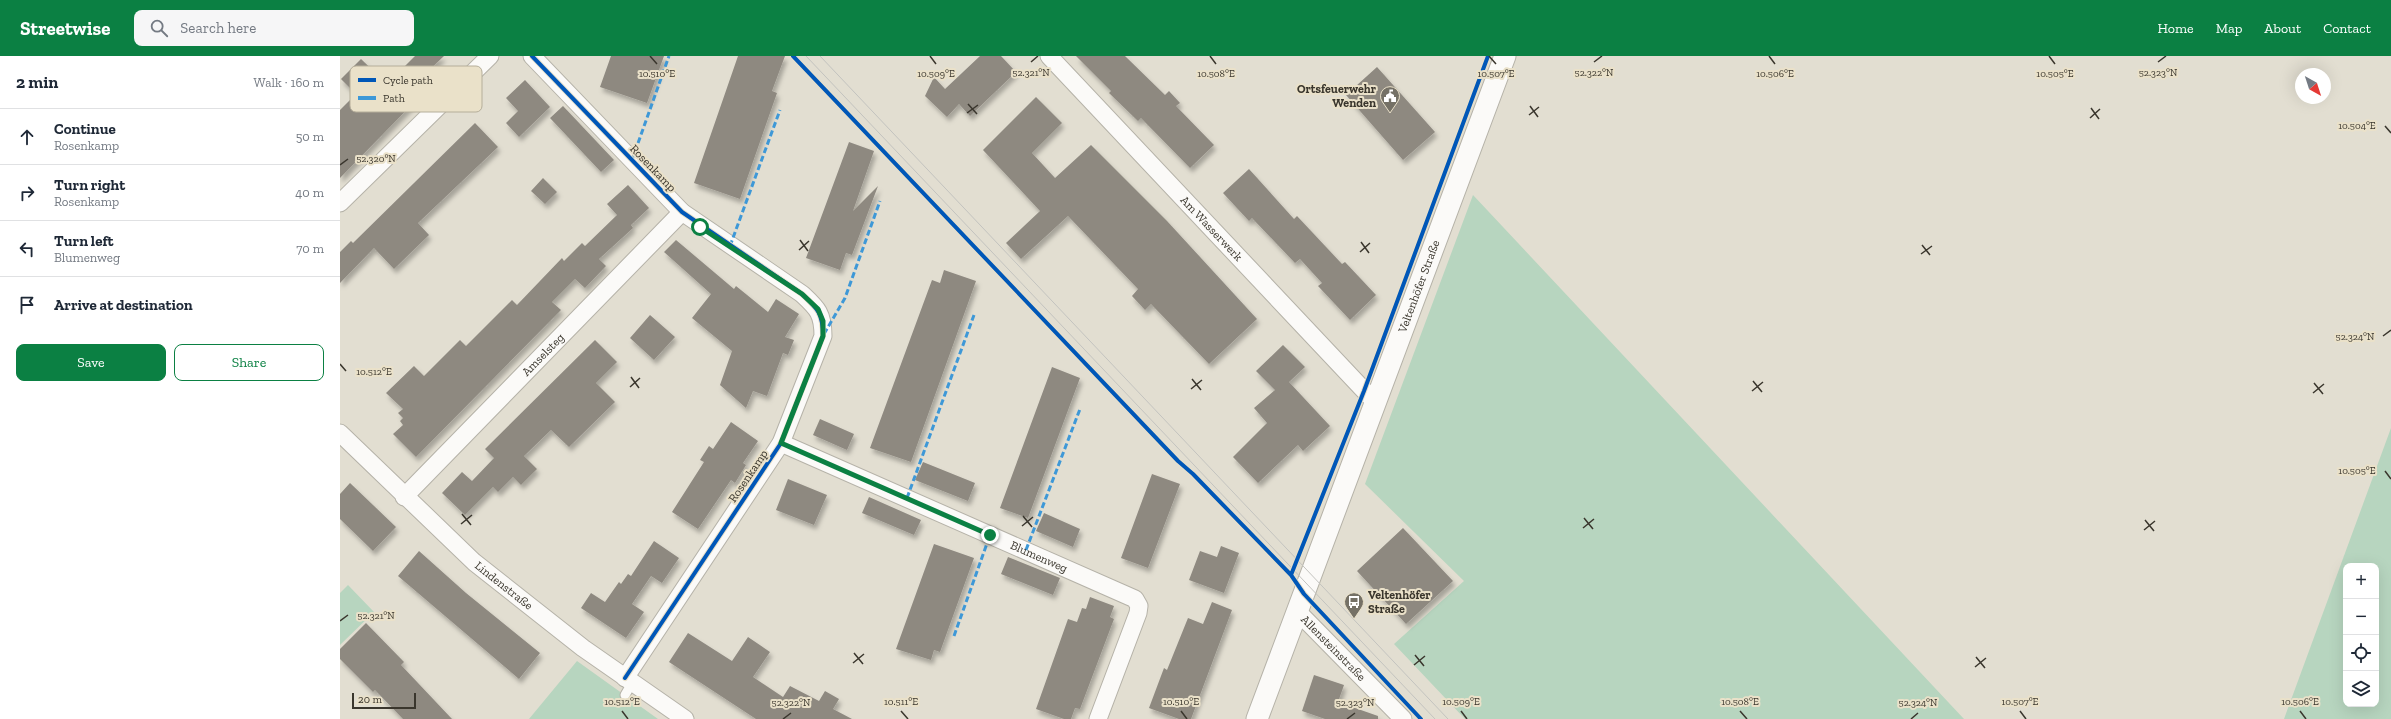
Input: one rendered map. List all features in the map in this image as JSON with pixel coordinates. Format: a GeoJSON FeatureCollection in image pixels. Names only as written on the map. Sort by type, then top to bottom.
{"type":"FeatureCollection","features":[{"type":"Feature","properties":{"kind":"street"},"geometry":{"type":"LineString","coordinates":[[480,66],[490,56]]}},
{"type":"Feature","properties":{"kind":"street","name":"Rosenkamp"},"geometry":{"type":"LineString","coordinates":[[532,56],[682,212],[802,294],[818,309],[823,321],[823,336],[781,443],[627,685]]}},
{"type":"Feature","properties":{"kind":"street","name":"Am Wasserwerk"},"geometry":{"type":"LineString","coordinates":[[1049,56],[1375,402]]}},
{"type":"Feature","properties":{"kind":"street","name":"Veltenhöfer Straße"},"geometry":{"type":"LineString","coordinates":[[1257,719],[1505,56]]}},
{"type":"Feature","properties":{"kind":"street"},"geometry":{"type":"LineString","coordinates":[[340,203],[433,112]]}},
{"type":"Feature","properties":{"kind":"street","name":"Amselsteg"},"geometry":{"type":"LineString","coordinates":[[404,497],[682,212]]}},
{"type":"Feature","properties":{"kind":"street","name":"Lindenstraße"},"geometry":{"type":"LineString","coordinates":[[340,432],[404,497],[474,562],[627,685],[685,719]]}},
{"type":"Feature","properties":{"kind":"street","name":"Blumenweg"},"geometry":{"type":"LineString","coordinates":[[781,443],[1135,599],[1139,606],[1138,613],[1098,719]]}},
{"type":"Feature","properties":{"kind":"street","name":"Allensteinstraße"},"geometry":{"type":"LineString","coordinates":[[1297,611],[1403,719]]}},
{"type":"Feature","properties":{"kind":"green space"},"geometry":{"type":"Polygon","coordinates":[[[1473,195],[1964,719],[1465,719],[1394,644],[1464,581],[1365,484],[1473,195]]]}},
{"type":"Feature","properties":{"kind":"green space"},"geometry":{"type":"Polygon","coordinates":[[[2391,428],[2391,719],[2284,719],[2391,428]]]}},
{"type":"Feature","properties":{"kind":"green space"},"geometry":{"type":"Polygon","coordinates":[[[348,585],[374,612],[340,645],[340,593],[348,585]]]}},
{"type":"Feature","properties":{"kind":"green space"},"geometry":{"type":"Polygon","coordinates":[[[577,661],[658,719],[529,719],[577,661]]]}},
{"type":"Feature","properties":{"kind":"building"},"geometry":{"type":"Polygon","coordinates":[[[415,56],[444,56],[434,66],[405,66],[415,56]]]}},
{"type":"Feature","properties":{"kind":"building"},"geometry":{"type":"Polygon","coordinates":[[[611,56],[664,56],[647,103],[600,87],[611,56]]]}},
{"type":"Feature","properties":{"kind":"building"},"geometry":{"type":"Polygon","coordinates":[[[738,56],[785,56],[772,91],[777,93],[740,199],[694,183],[738,56]]]}},
{"type":"Feature","properties":{"kind":"building"},"geometry":{"type":"Polygon","coordinates":[[[980,56],[1001,56],[1016,72],[970,116],[959,104],[947,117],[925,96],[934,77],[945,89],[980,56]]]}},
{"type":"Feature","properties":{"kind":"building"},"geometry":{"type":"Polygon","coordinates":[[[1076,56],[1125,56],[1165,95],[1169,91],[1180,103],[1176,106],[1214,145],[1190,168],[1141,118],[1138,121],[1109,93],[1111,91],[1076,56]]]}},
{"type":"Feature","properties":{"kind":"building"},"geometry":{"type":"Polygon","coordinates":[[[361,59],[368,66],[354,66],[361,59]]]}},
{"type":"Feature","properties":{"kind":"building"},"geometry":{"type":"Polygon","coordinates":[[[1377,67],[1435,132],[1403,160],[1346,95],[1377,67]]]}},
{"type":"Feature","properties":{"kind":"building"},"geometry":{"type":"Polygon","coordinates":[[[350,70],[350,88],[341,79],[350,70]]]}},
{"type":"Feature","properties":{"kind":"building"},"geometry":{"type":"Polygon","coordinates":[[[525,80],[550,107],[519,137],[506,123],[518,111],[506,98],[525,80]]]}},
{"type":"Feature","properties":{"kind":"building"},"geometry":{"type":"Polygon","coordinates":[[[1036,97],[1062,123],[1032,153],[1055,178],[1091,145],[1167,221],[1257,319],[1209,364],[1151,304],[1145,310],[1132,296],[1138,289],[1068,216],[1021,259],[1006,243],[1040,211],[983,150],[1036,97]]]}},
{"type":"Feature","properties":{"kind":"building"},"geometry":{"type":"Polygon","coordinates":[[[350,100],[350,112],[405,112],[340,178],[340,110],[350,100]]]}},
{"type":"Feature","properties":{"kind":"building"},"geometry":{"type":"Polygon","coordinates":[[[563,106],[614,160],[601,172],[550,118],[563,106]]]}},
{"type":"Feature","properties":{"kind":"building"},"geometry":{"type":"Polygon","coordinates":[[[475,123],[498,147],[418,223],[429,235],[394,269],[374,248],[340,283],[340,252],[351,241],[353,243],[475,123]]]}},
{"type":"Feature","properties":{"kind":"building"},"geometry":{"type":"Polygon","coordinates":[[[849,142],[874,151],[853,211],[878,186],[852,255],[846,253],[840,270],[806,258],[849,142]]]}},
{"type":"Feature","properties":{"kind":"building"},"geometry":{"type":"Polygon","coordinates":[[[1249,169],[1294,219],[1297,216],[1342,264],[1345,262],[1376,295],[1350,320],[1318,286],[1322,283],[1300,259],[1295,263],[1252,218],[1249,221],[1223,193],[1249,169]]]}},
{"type":"Feature","properties":{"kind":"building"},"geometry":{"type":"Polygon","coordinates":[[[543,178],[557,192],[545,204],[531,191],[543,178]]]}},
{"type":"Feature","properties":{"kind":"building"},"geometry":{"type":"Polygon","coordinates":[[[628,185],[649,208],[631,225],[633,228],[599,259],[606,266],[585,288],[575,279],[552,302],[561,310],[416,457],[393,434],[403,425],[400,421],[403,418],[398,413],[403,409],[386,393],[414,366],[424,376],[460,340],[466,346],[512,300],[517,305],[562,258],[564,261],[582,243],[585,246],[617,215],[607,204],[628,185]]]}},
{"type":"Feature","properties":{"kind":"building"},"geometry":{"type":"Polygon","coordinates":[[[676,240],[734,289],[736,286],[768,312],[776,299],[799,314],[785,337],[794,340],[788,355],[783,353],[767,396],[753,391],[746,408],[720,385],[732,351],[692,318],[711,294],[664,252],[676,240]]]}},
{"type":"Feature","properties":{"kind":"building"},"geometry":{"type":"Polygon","coordinates":[[[944,270],[976,281],[911,462],[870,448],[932,280],[940,283],[944,270]]]}},
{"type":"Feature","properties":{"kind":"building"},"geometry":{"type":"Polygon","coordinates":[[[650,315],[675,337],[654,360],[630,338],[650,315]]]}},
{"type":"Feature","properties":{"kind":"building"},"geometry":{"type":"Polygon","coordinates":[[[595,340],[617,362],[596,383],[615,402],[569,447],[551,430],[524,456],[537,469],[521,485],[513,477],[498,492],[493,487],[465,515],[442,493],[462,472],[472,481],[494,458],[485,449],[595,340]]]}},
{"type":"Feature","properties":{"kind":"building"},"geometry":{"type":"Polygon","coordinates":[[[1283,345],[1305,367],[1289,382],[1330,426],[1303,451],[1298,445],[1258,483],[1233,457],[1267,423],[1254,408],[1275,390],[1256,371],[1283,345]]]}},
{"type":"Feature","properties":{"kind":"building"},"geometry":{"type":"Polygon","coordinates":[[[1052,367],[1080,378],[1028,518],[1000,508],[1052,367]]]}},
{"type":"Feature","properties":{"kind":"building"},"geometry":{"type":"Polygon","coordinates":[[[820,419],[854,434],[847,450],[813,435],[820,419]]]}},
{"type":"Feature","properties":{"kind":"building"},"geometry":{"type":"Polygon","coordinates":[[[731,422],[758,441],[743,463],[746,465],[735,483],[731,480],[698,529],[672,512],[704,462],[700,460],[709,446],[713,449],[731,422]]]}},
{"type":"Feature","properties":{"kind":"building"},"geometry":{"type":"Polygon","coordinates":[[[923,462],[975,483],[968,501],[915,480],[923,462]]]}},
{"type":"Feature","properties":{"kind":"building"},"geometry":{"type":"Polygon","coordinates":[[[1152,474],[1180,484],[1148,568],[1121,558],[1152,474]]]}},
{"type":"Feature","properties":{"kind":"building"},"geometry":{"type":"Polygon","coordinates":[[[788,479],[827,495],[814,525],[776,510],[788,479]]]}},
{"type":"Feature","properties":{"kind":"building"},"geometry":{"type":"Polygon","coordinates":[[[350,483],[396,527],[373,551],[340,519],[340,494],[350,483]]]}},
{"type":"Feature","properties":{"kind":"building"},"geometry":{"type":"Polygon","coordinates":[[[869,497],[921,520],[914,535],[862,513],[869,497]]]}},
{"type":"Feature","properties":{"kind":"building"},"geometry":{"type":"Polygon","coordinates":[[[1044,513],[1080,529],[1073,547],[1036,531],[1044,513]]]}},
{"type":"Feature","properties":{"kind":"building"},"geometry":{"type":"Polygon","coordinates":[[[1403,528],[1453,581],[1406,624],[1357,571],[1403,528]]]}},
{"type":"Feature","properties":{"kind":"building"},"geometry":{"type":"Polygon","coordinates":[[[654,541],[679,558],[662,583],[651,576],[632,604],[644,612],[626,638],[581,608],[591,593],[605,602],[619,582],[621,584],[628,574],[631,576],[654,541]]]}},
{"type":"Feature","properties":{"kind":"building"},"geometry":{"type":"Polygon","coordinates":[[[934,544],[974,558],[940,652],[934,650],[931,660],[896,649],[934,544]]]}},
{"type":"Feature","properties":{"kind":"building"},"geometry":{"type":"Polygon","coordinates":[[[1221,546],[1239,553],[1224,593],[1189,580],[1200,551],[1217,557],[1221,546]]]}},
{"type":"Feature","properties":{"kind":"building"},"geometry":{"type":"Polygon","coordinates":[[[419,551],[466,593],[540,653],[519,679],[398,576],[419,551]]]}},
{"type":"Feature","properties":{"kind":"building"},"geometry":{"type":"Polygon","coordinates":[[[1008,557],[1060,578],[1053,595],[1001,574],[1008,557]]]}},
{"type":"Feature","properties":{"kind":"building"},"geometry":{"type":"Polygon","coordinates":[[[1090,597],[1114,606],[1110,617],[1114,619],[1080,709],[1075,708],[1071,719],[1064,719],[1036,709],[1068,619],[1077,622],[1082,608],[1086,609],[1090,597]]]}},
{"type":"Feature","properties":{"kind":"building"},"geometry":{"type":"Polygon","coordinates":[[[1212,602],[1232,610],[1191,719],[1179,719],[1149,708],[1164,668],[1167,670],[1188,618],[1203,624],[1212,602]]]}},
{"type":"Feature","properties":{"kind":"building"},"geometry":{"type":"Polygon","coordinates":[[[366,623],[404,662],[401,665],[452,719],[403,719],[375,690],[373,692],[340,659],[340,649],[366,623]]]}},
{"type":"Feature","properties":{"kind":"building"},"geometry":{"type":"Polygon","coordinates":[[[688,633],[732,661],[748,637],[770,652],[753,677],[783,697],[790,686],[819,701],[825,691],[839,699],[833,709],[852,719],[756,719],[669,662],[688,633]]]}},
{"type":"Feature","properties":{"kind":"building"},"geometry":{"type":"Polygon","coordinates":[[[1314,675],[1344,685],[1338,702],[1378,716],[1378,719],[1325,719],[1302,711],[1314,675]]]}},
{"type":"Feature","properties":{"kind":"tram line"},"geometry":{"type":"LineString","coordinates":[[806,56],[1435,719]]}},
{"type":"Feature","properties":{"kind":"tram line"},"geometry":{"type":"LineString","coordinates":[[820,56],[1448,719]]}},
{"type":"Feature","properties":{"kind":"marked path"},"geometry":{"type":"LineString","coordinates":[[632,160],[669,56]]}},
{"type":"Feature","properties":{"kind":"marked path"},"geometry":{"type":"LineString","coordinates":[[730,246],[780,110]]}},
{"type":"Feature","properties":{"kind":"marked path"},"geometry":{"type":"LineString","coordinates":[[824,334],[845,298],[880,201]]}},
{"type":"Feature","properties":{"kind":"marked path"},"geometry":{"type":"LineString","coordinates":[[907,498],[974,315]]}},
{"type":"Feature","properties":{"kind":"marked path"},"geometry":{"type":"LineString","coordinates":[[1026,550],[1080,409]]}},
{"type":"Feature","properties":{"kind":"marked path"},"geometry":{"type":"LineString","coordinates":[[954,636],[990,535]]}},
{"type":"Feature","properties":{"kind":"cycle path"},"geometry":{"type":"LineString","coordinates":[[532,56],[682,212],[802,294],[815,307],[820,316],[823,328],[823,336],[781,443],[625,678]]}},
{"type":"Feature","properties":{"kind":"cycle path"},"geometry":{"type":"LineString","coordinates":[[793,56],[1178,461],[1193,474],[1291,575],[1304,594],[1421,719]]}},
{"type":"Feature","properties":{"kind":"cycle path"},"geometry":{"type":"LineString","coordinates":[[1291,575],[1364,391],[1488,56]]}},
{"type":"Feature","properties":{"kind":"place","name":"Ortsfeuerwehr Wenden"},"geometry":{"type":"Point","coordinates":[1390,113]}},
{"type":"Feature","properties":{"kind":"place","name":"Veltenhöfer Straße"},"geometry":{"type":"Point","coordinates":[1354,619]}},
{"type":"Feature","properties":{"kind":"route"},"geometry":{"type":"LineString","coordinates":[[700,227],[802,294],[818,309],[823,321],[823,336],[808,378],[781,443],[990,535]]}}]}
